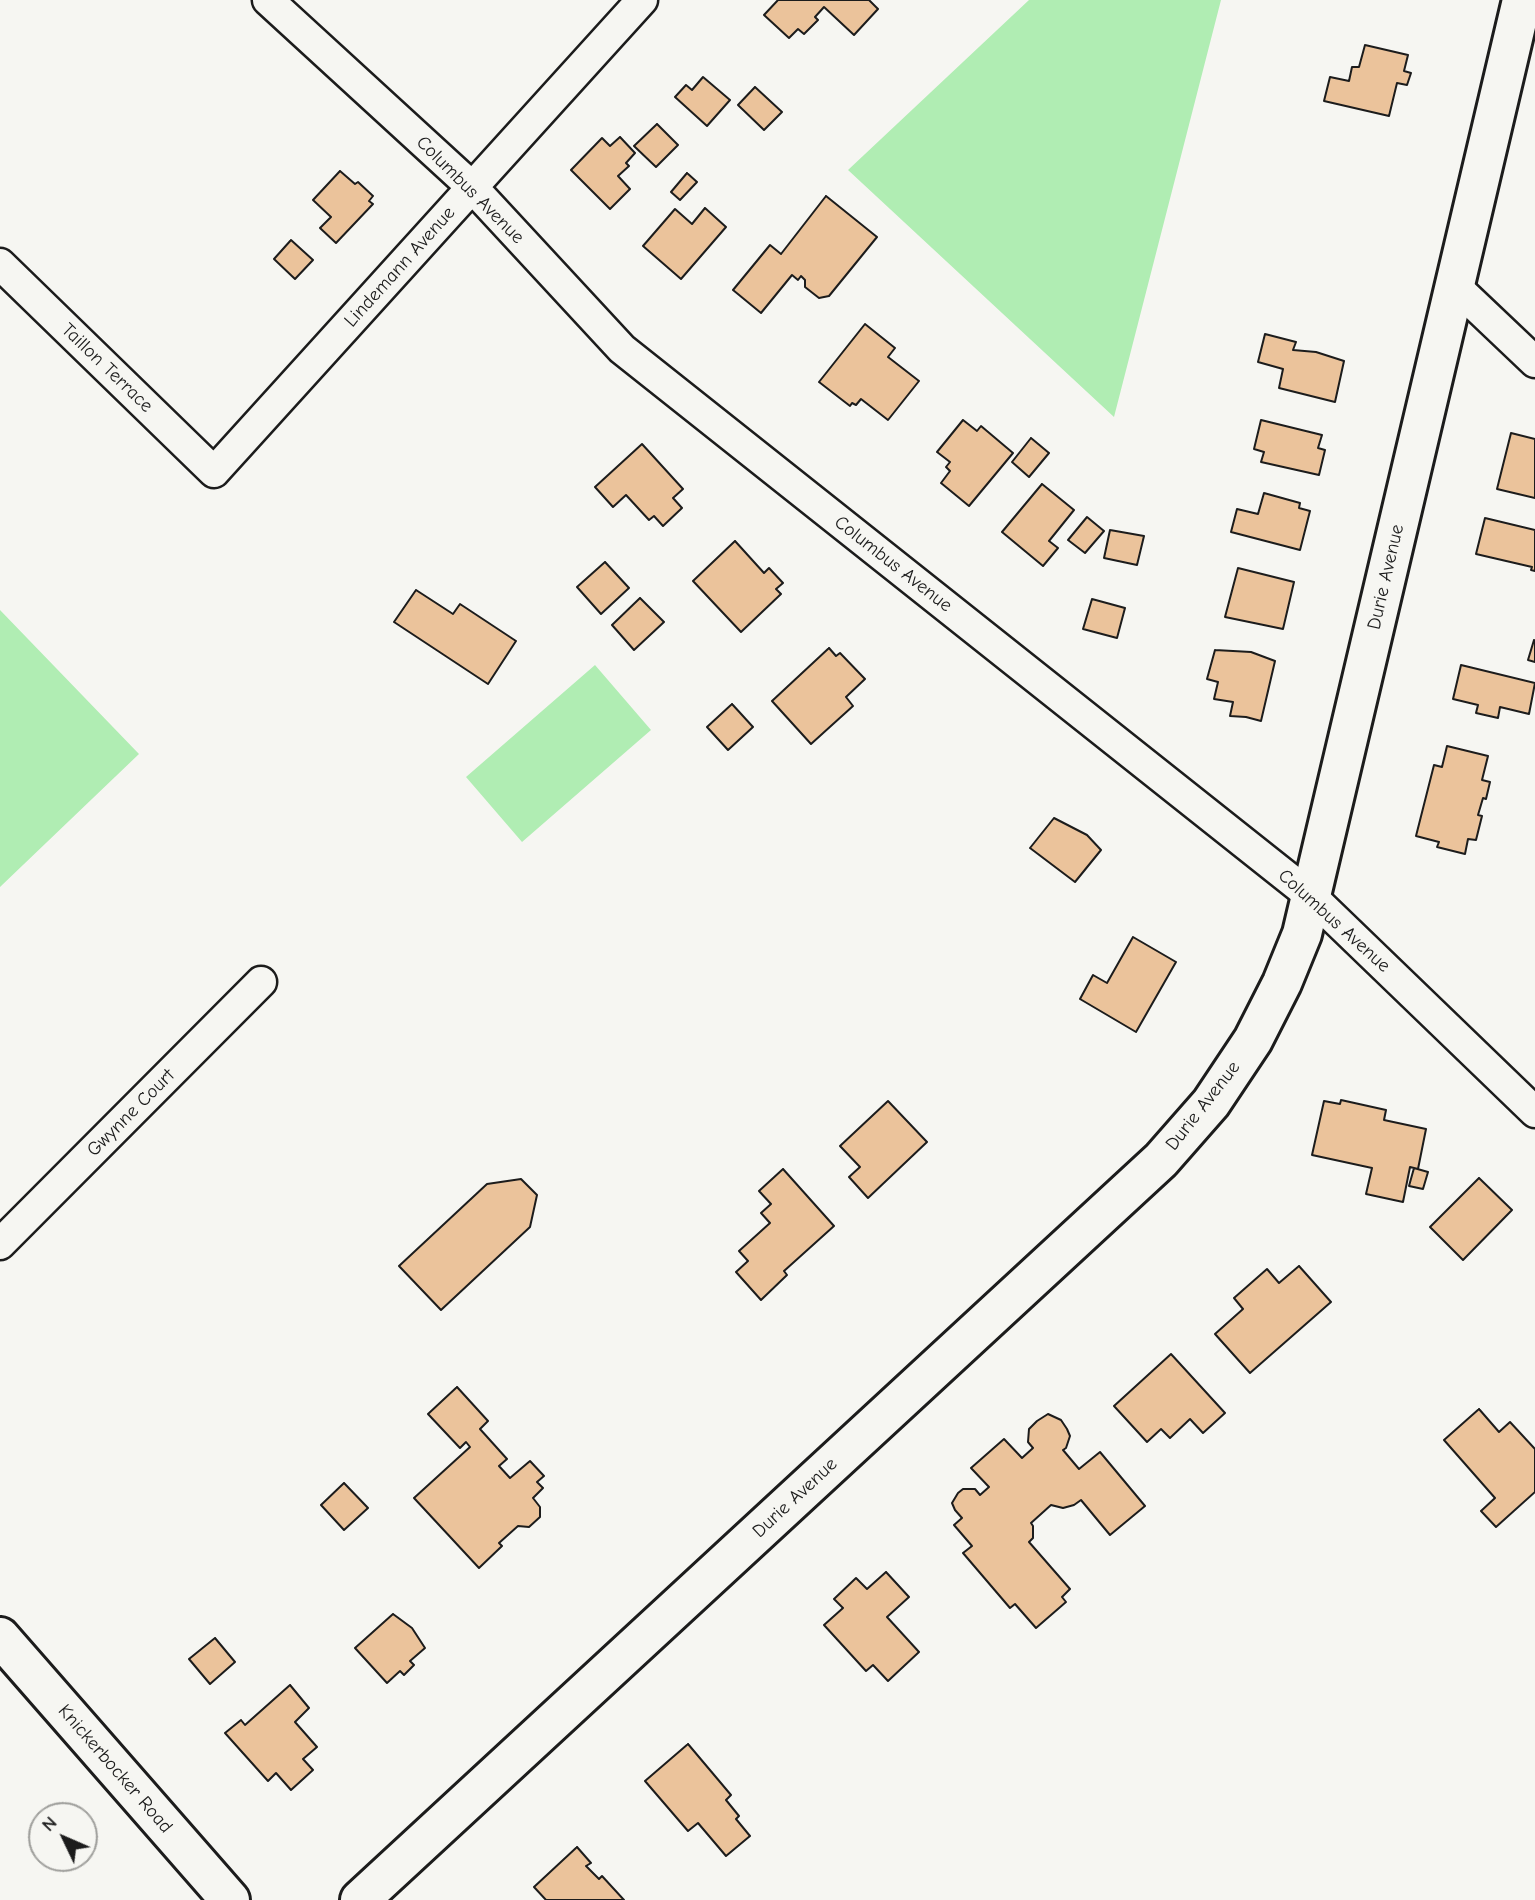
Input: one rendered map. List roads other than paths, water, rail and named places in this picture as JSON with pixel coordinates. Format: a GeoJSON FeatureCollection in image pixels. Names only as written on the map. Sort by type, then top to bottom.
{"type":"FeatureCollection","features":[{"type":"Feature","properties":{"kind":"street","name":"Columbus Avenue"},"geometry":{"type":"LineString","coordinates":[[268,0],[472,187],[622,349],[1311,896],[1535,1112]]}},
{"type":"Feature","properties":{"kind":"street","name":"Lindemann Avenue"},"geometry":{"type":"LineString","coordinates":[[214,472],[642,0]]}},
{"type":"Feature","properties":{"kind":"street","name":"Durie Avenue"},"geometry":{"type":"LineString","coordinates":[[360,1900],[1161,1160],[1211,1103],[1253,1040],[1282,983],[1302,934],[1522,0]]}},
{"type":"Feature","properties":{"kind":"street","name":"Taillon Terrace"},"geometry":{"type":"LineString","coordinates":[[0,264],[214,472]]}},
{"type":"Feature","properties":{"kind":"street"},"geometry":{"type":"LineString","coordinates":[[1455,286],[1535,362]]}},
{"type":"Feature","properties":{"kind":"street","name":"Gwynne Court"},"geometry":{"type":"LineString","coordinates":[[0,1244],[261,982]]}},
{"type":"Feature","properties":{"kind":"street","name":"Knickerbocker Road"},"geometry":{"type":"LineString","coordinates":[[0,1637],[230,1900]]}}]}
